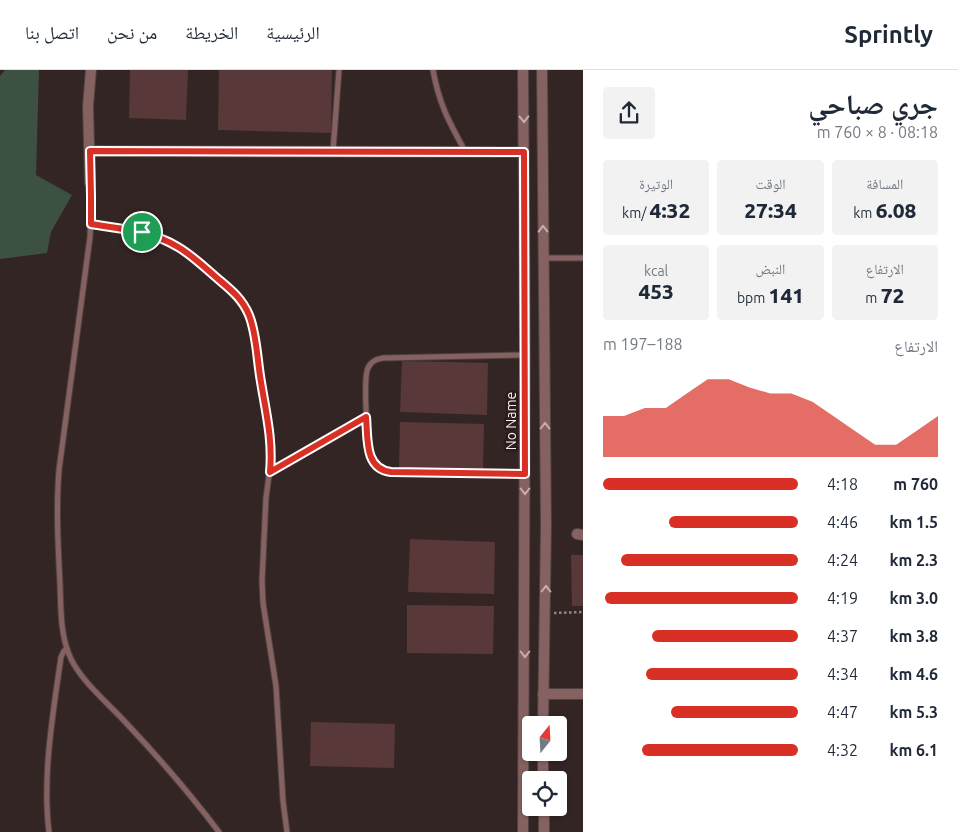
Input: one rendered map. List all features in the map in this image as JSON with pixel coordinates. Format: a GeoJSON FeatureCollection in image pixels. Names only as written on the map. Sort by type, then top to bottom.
{"type":"FeatureCollection","features":[{"type":"Feature","properties":{"kind":"street"},"geometry":{"type":"LineString","coordinates":[[90,182],[88,106],[91,70]]}},
{"type":"Feature","properties":{"kind":"street","name":"No Name"},"geometry":{"type":"LineString","coordinates":[[523,70],[525,355],[523,832]]}},
{"type":"Feature","properties":{"kind":"street"},"geometry":{"type":"LineString","coordinates":[[542,70],[546,613],[543,716]]}},
{"type":"Feature","properties":{"kind":"street"},"geometry":{"type":"LineString","coordinates":[[90,151],[524,152]]}},
{"type":"Feature","properties":{"kind":"street"},"geometry":{"type":"LineString","coordinates":[[543,694],[583,694]]}},
{"type":"Feature","properties":{"kind":"street"},"geometry":{"type":"LineString","coordinates":[[544,816],[544,832]]}},
{"type":"Feature","properties":{"kind":"lane"},"geometry":{"type":"LineString","coordinates":[[333,151],[339,70]]}},
{"type":"Feature","properties":{"kind":"lane"},"geometry":{"type":"LineString","coordinates":[[434,70],[441,104],[466,152]]}},
{"type":"Feature","properties":{"kind":"lane"},"geometry":{"type":"LineString","coordinates":[[90,182],[91,224],[57,495],[62,627],[67,649],[74,665],[84,679],[153,752],[220,832]]}},
{"type":"Feature","properties":{"kind":"lane"},"geometry":{"type":"LineString","coordinates":[[91,224],[142,232],[166,240],[189,254],[239,298],[249,315],[270,427],[270,472],[262,581],[264,619],[278,700],[286,832]]}},
{"type":"Feature","properties":{"kind":"lane"},"geometry":{"type":"LineString","coordinates":[[544,258],[583,258]]}},
{"type":"Feature","properties":{"kind":"lane"},"geometry":{"type":"LineString","coordinates":[[525,355],[378,359],[369,365],[366,370],[366,417],[370,455],[374,464],[382,470],[391,472],[525,474]]}},
{"type":"Feature","properties":{"kind":"lane"},"geometry":{"type":"LineString","coordinates":[[270,472],[366,417]]}},
{"type":"Feature","properties":{"kind":"lane"},"geometry":{"type":"LineString","coordinates":[[49,832],[46,799],[48,759],[61,657],[67,649]]}},
{"type":"Feature","properties":{"kind":"path"},"geometry":{"type":"LineString","coordinates":[[546,613],[583,612]]}},
{"type":"Feature","properties":{"kind":"green space"},"geometry":{"type":"Polygon","coordinates":[[[5,70],[39,70],[36,175],[72,195],[51,232],[47,253],[0,259],[0,76],[5,70]]]}},
{"type":"Feature","properties":{"kind":"building"},"geometry":{"type":"Polygon","coordinates":[[[130,70],[188,70],[186,120],[129,118],[130,70]]]}},
{"type":"Feature","properties":{"kind":"building"},"geometry":{"type":"Polygon","coordinates":[[[219,70],[332,70],[331,133],[218,130],[219,70]]]}},
{"type":"Feature","properties":{"kind":"building"},"geometry":{"type":"Polygon","coordinates":[[[402,361],[488,363],[487,415],[400,412],[402,361]]]}},
{"type":"Feature","properties":{"kind":"building"},"geometry":{"type":"Polygon","coordinates":[[[400,422],[484,424],[483,470],[399,468],[400,422]]]}},
{"type":"Feature","properties":{"kind":"building"},"geometry":{"type":"Polygon","coordinates":[[[410,539],[495,542],[494,594],[408,592],[410,539]]]}},
{"type":"Feature","properties":{"kind":"building"},"geometry":{"type":"Polygon","coordinates":[[[571,555],[583,555],[583,606],[572,606],[571,555]]]}},
{"type":"Feature","properties":{"kind":"building"},"geometry":{"type":"Polygon","coordinates":[[[407,605],[494,606],[493,654],[407,653],[407,605]]]}},
{"type":"Feature","properties":{"kind":"building"},"geometry":{"type":"Polygon","coordinates":[[[311,722],[395,724],[394,768],[310,766],[311,722]]]}},
{"type":"Feature","properties":{"kind":"route"},"geometry":{"type":"LineString","coordinates":[[90,151],[524,152],[525,474],[386,472],[371,460],[366,417],[270,472],[270,427],[249,315],[234,292],[189,254],[166,240],[142,232],[91,224],[90,151]]}}]}
